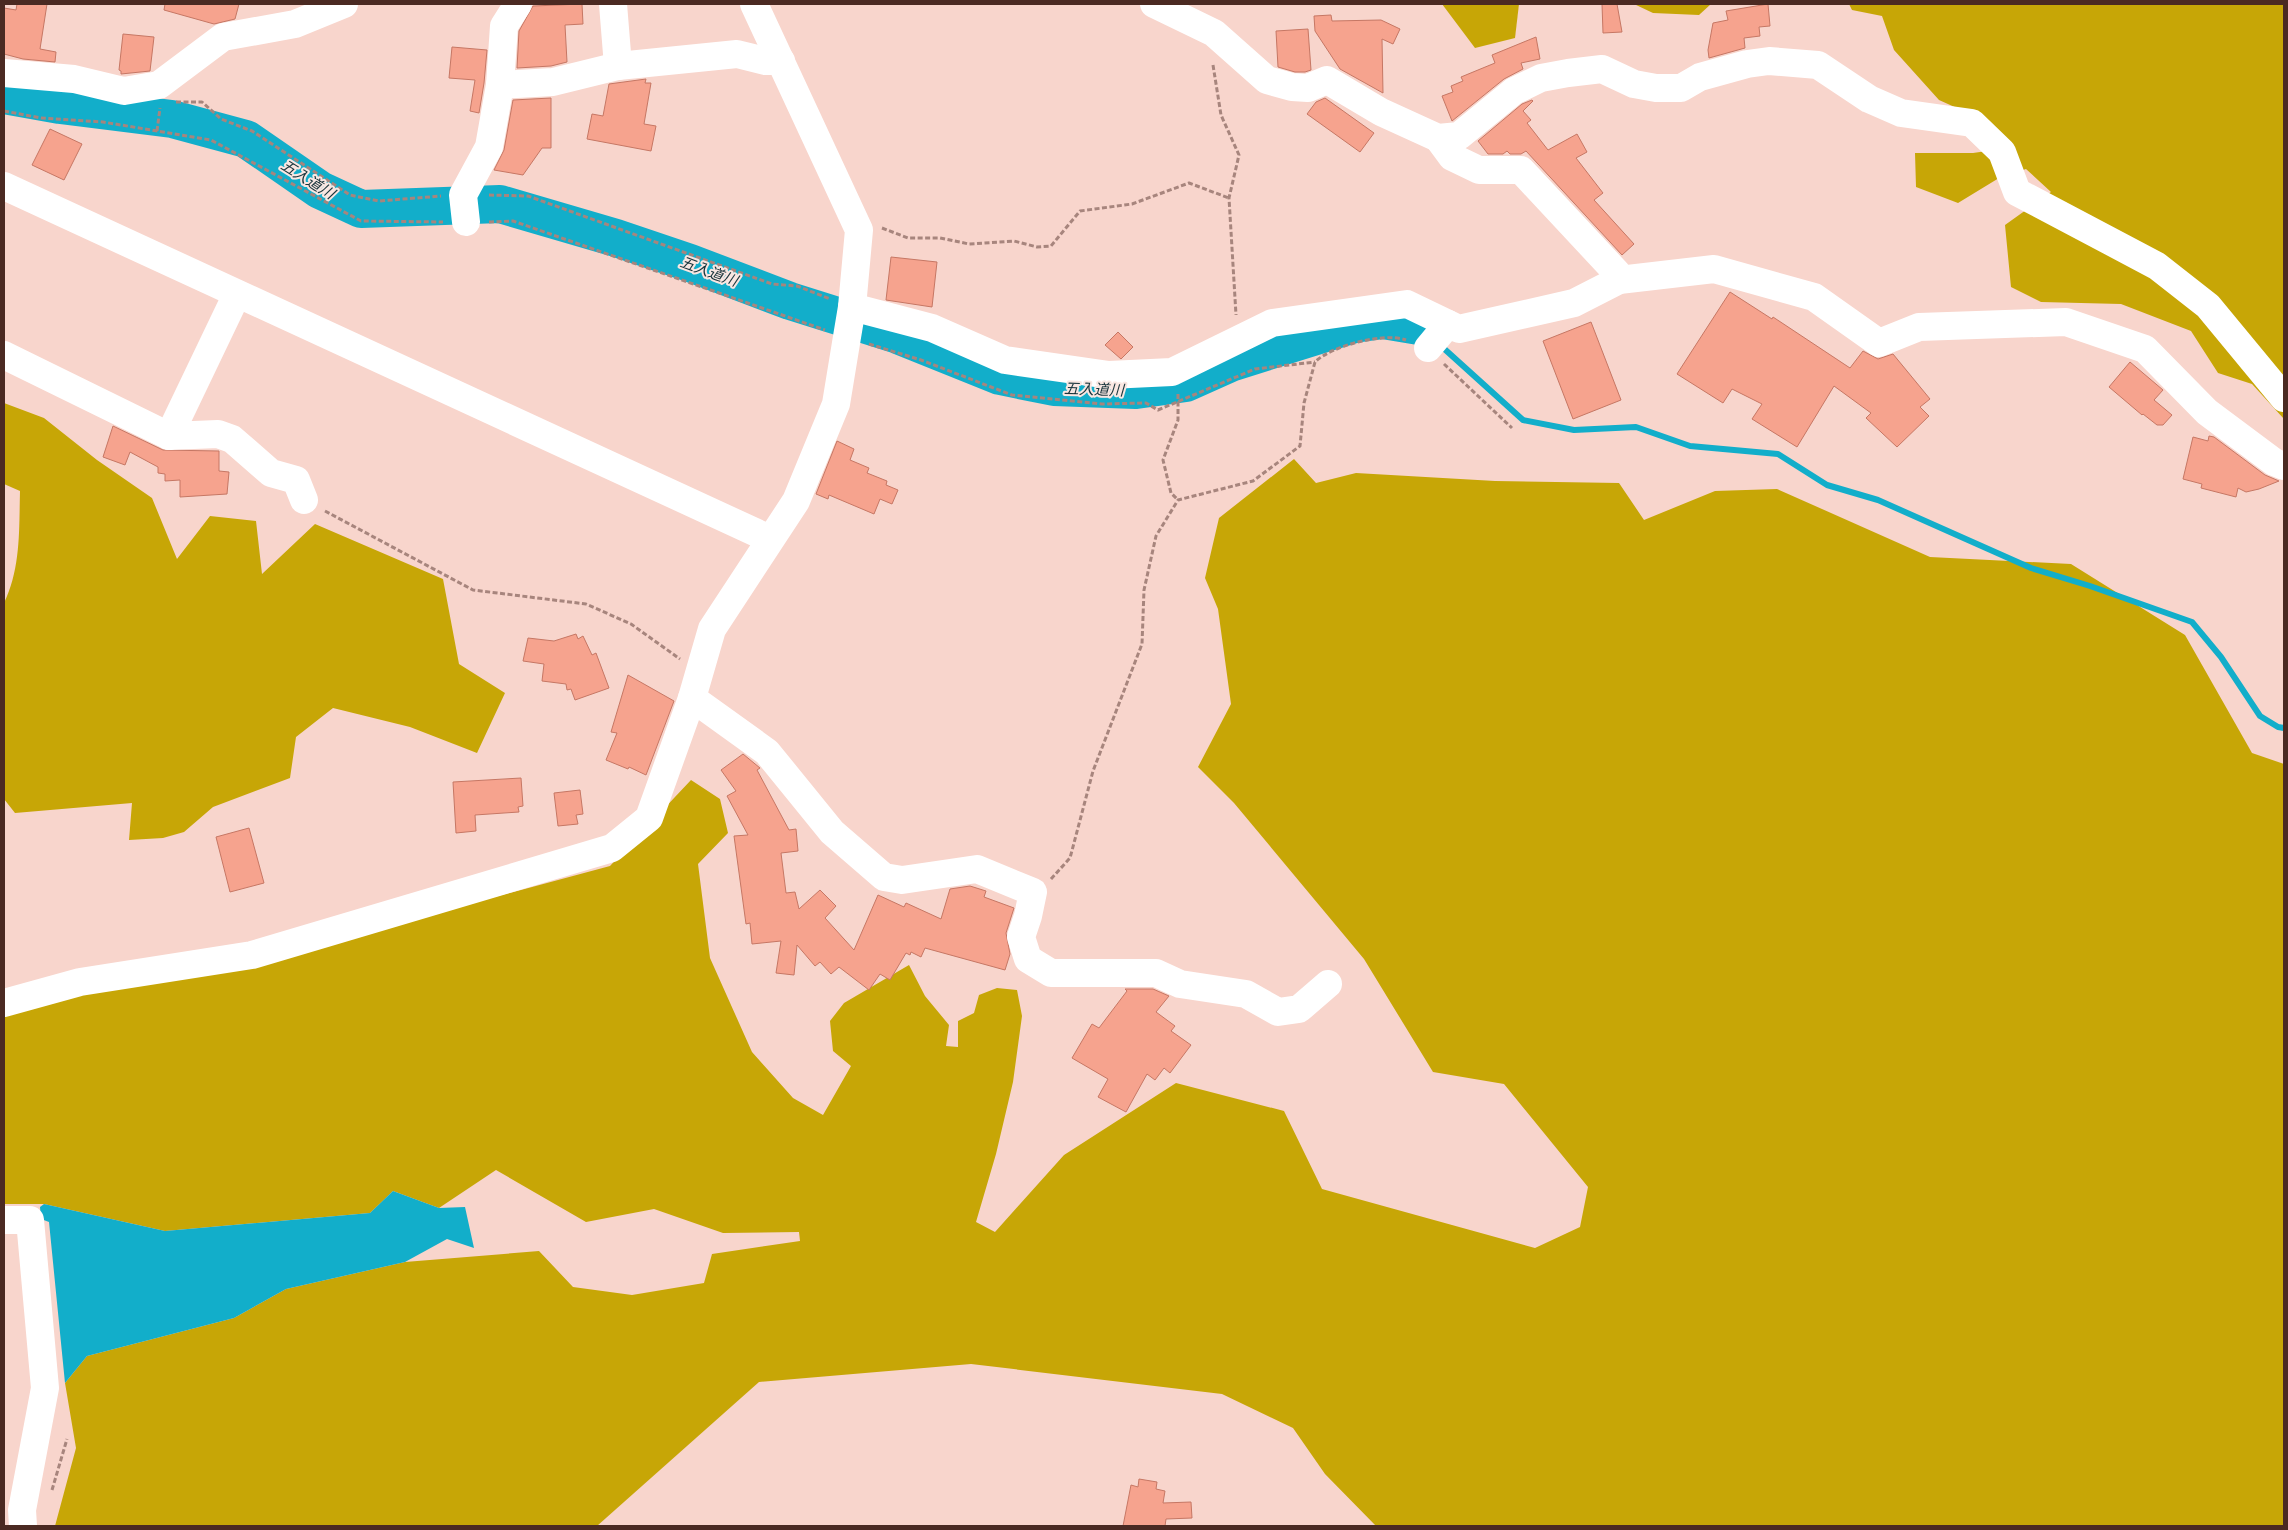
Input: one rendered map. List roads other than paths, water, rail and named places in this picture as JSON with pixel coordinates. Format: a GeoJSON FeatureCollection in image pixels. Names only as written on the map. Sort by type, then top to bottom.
{"type":"FeatureCollection","features":[{"type":"Feature","properties":{"kind":"street"},"geometry":{"type":"LineString","coordinates":[[4,73],[74,79],[124,91],[159,85],[223,36],[295,24],[344,4]]}},
{"type":"Feature","properties":{"kind":"street"},"geometry":{"type":"LineString","coordinates":[[466,222],[463,195],[489,147],[500,85],[504,26],[518,4]]}},
{"type":"Feature","properties":{"kind":"street"},"geometry":{"type":"LineString","coordinates":[[613,4],[618,66]]}},
{"type":"Feature","properties":{"kind":"street"},"geometry":{"type":"LineString","coordinates":[[4,1003],[80,982],[252,955],[612,848],[649,818],[692,698],[712,629],[796,501],[836,404],[852,308],[859,230],[754,4]]}},
{"type":"Feature","properties":{"kind":"street"},"geometry":{"type":"LineString","coordinates":[[1154,4],[1214,33],[1267,80],[1292,88],[1308,88],[1327,80],[1381,112],[1438,138],[1452,157],[1479,170],[1521,170],[1616,273],[1619,280]]}},
{"type":"Feature","properties":{"kind":"street"},"geometry":{"type":"LineString","coordinates":[[500,85],[554,82],[618,66],[738,54],[765,60],[781,61]]}},
{"type":"Feature","properties":{"kind":"street"},"geometry":{"type":"LineString","coordinates":[[1438,138],[1459,136],[1514,91],[1540,78],[1602,69],[1634,84],[1656,88],[1680,88],[1700,77],[1747,64],[1769,61],[1818,65],[1869,99],[1901,113],[1972,123],[2002,152],[2017,192],[2156,266],[2208,306],[2284,398]]}},
{"type":"Feature","properties":{"kind":"street"},"geometry":{"type":"LineString","coordinates":[[4,186],[770,539]]}},
{"type":"Feature","properties":{"kind":"street"},"geometry":{"type":"LineString","coordinates":[[852,308],[932,328],[1005,360],[1108,375],[1172,372],[1272,323],[1407,304],[1459,329],[1574,303],[1619,280],[1714,269],[1814,297],[1879,343],[1919,328],[2066,322],[2145,349],[2207,412],[2274,462],[2284,466]]}},
{"type":"Feature","properties":{"kind":"street"},"geometry":{"type":"LineString","coordinates":[[169,436],[237,294]]}},
{"type":"Feature","properties":{"kind":"street"},"geometry":{"type":"LineString","coordinates":[[1428,348],[1448,324]]}},
{"type":"Feature","properties":{"kind":"street"},"geometry":{"type":"LineString","coordinates":[[4,355],[169,436],[218,434],[232,439],[271,473],[296,480],[304,500]]}},
{"type":"Feature","properties":{"kind":"street"},"geometry":{"type":"LineString","coordinates":[[692,698],[767,752],[832,832],[884,878],[902,880],[977,869],[1033,892],[1021,937],[1028,959],[1051,973],[1156,973],[1180,984],[1246,994],[1278,1012],[1299,1009],[1328,984]]}},
{"type":"Feature","properties":{"kind":"street"},"geometry":{"type":"LineString","coordinates":[[4,1220],[30,1220],[45,1388],[22,1510],[23,1526]]}},
{"type":"Feature","properties":{"kind":"water"},"geometry":{"type":"Polygon","coordinates":[[[393,1191],[439,1208],[465,1207],[474,1248],[447,1239],[405,1262],[286,1289],[234,1318],[87,1356],[65,1383],[49,1222],[41,1219],[40,1207],[44,1204],[165,1231],[370,1213],[393,1191]]]}},
{"type":"Feature","properties":{"kind":"waterway","name":"五入道川"},"geometry":{"type":"LineString","coordinates":[[4,95],[60,105],[172,119],[246,139],[320,190],[361,209],[500,204],[616,238],[690,263],[790,301],[898,335],[1000,376],[1054,387],[1136,390],[1186,383],[1233,362],[1354,324],[1383,320],[1419,326]]}},
{"type":"Feature","properties":{"kind":"waterway"},"geometry":{"type":"LineString","coordinates":[[1419,326],[1431,337]]}},
{"type":"Feature","properties":{"kind":"waterway"},"geometry":{"type":"LineString","coordinates":[[1440,345],[1523,420],[1574,430],[1636,427],[1690,446],[1778,454],[1827,485],[1878,500],[2031,568],[2090,586],[2192,622],[2221,657],[2260,716],[2278,727],[2284,728]]}}]}
